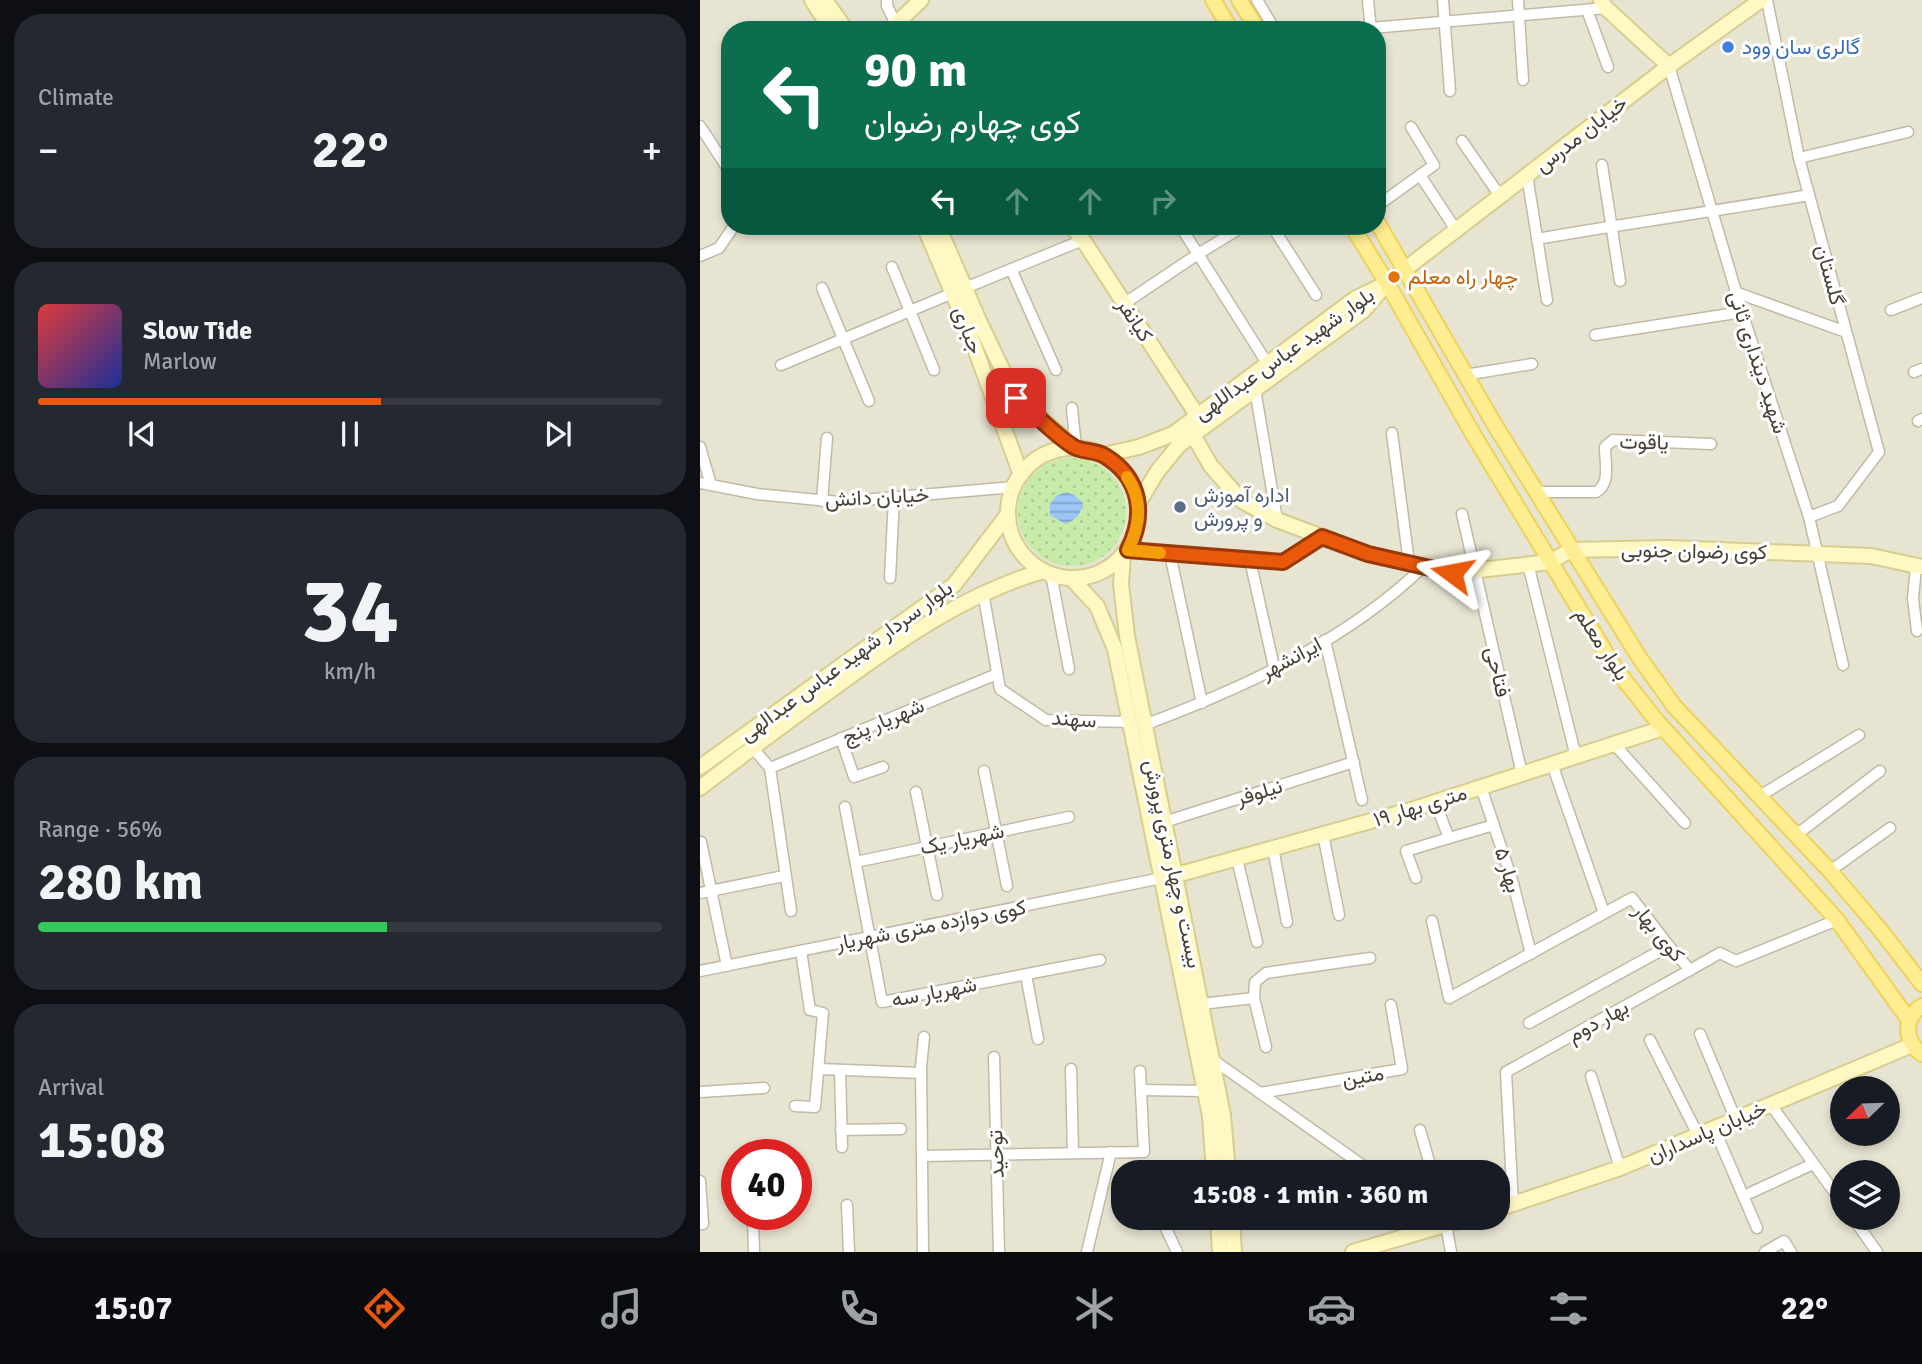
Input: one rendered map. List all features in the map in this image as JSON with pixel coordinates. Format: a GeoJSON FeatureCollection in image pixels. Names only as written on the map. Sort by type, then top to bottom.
{"type":"FeatureCollection","features":[{"type":"Feature","properties":{"kind":"main road"},"geometry":{"type":"LineString","coordinates":[[1213,0],[1226,21]]}},
{"type":"Feature","properties":{"kind":"main road"},"geometry":{"type":"LineString","coordinates":[[1239,0],[1252,21]]}},
{"type":"Feature","properties":{"kind":"main road","name":"بلوار معلم"},"geometry":{"type":"LineString","coordinates":[[1358,235],[1473,435],[1615,668],[1663,728],[1838,920],[1909,1020]]}},
{"type":"Feature","properties":{"kind":"main road","name":"بلوار معلم"},"geometry":{"type":"LineString","coordinates":[[1384,235],[1536,492],[1639,657],[1674,706],[1830,871],[1882,932],[1922,985]]}},
{"type":"Feature","properties":{"kind":"main road"},"geometry":{"type":"LineString","coordinates":[[1387,283],[1404,270]]}},
{"type":"Feature","properties":{"kind":"main road"},"geometry":{"type":"LineString","coordinates":[[1917,1049],[1908,1036],[1909,1020],[1922,1006]]}},
{"type":"Feature","properties":{"kind":"street"},"geometry":{"type":"LineString","coordinates":[[812,0],[825,21]]}},
{"type":"Feature","properties":{"kind":"street"},"geometry":{"type":"LineString","coordinates":[[825,0],[840,21]]}},
{"type":"Feature","properties":{"kind":"street"},"geometry":{"type":"LineString","coordinates":[[902,21],[921,0]]}},
{"type":"Feature","properties":{"kind":"street"},"geometry":{"type":"LineString","coordinates":[[1257,0],[1270,21]]}},
{"type":"Feature","properties":{"kind":"street"},"geometry":{"type":"LineString","coordinates":[[1368,0],[1370,21]]}},
{"type":"Feature","properties":{"kind":"street"},"geometry":{"type":"LineString","coordinates":[[1443,0],[1450,91]]}},
{"type":"Feature","properties":{"kind":"street"},"geometry":{"type":"LineString","coordinates":[[1517,0],[1523,80]]}},
{"type":"Feature","properties":{"kind":"street","name":"خیابان مدرس"},"geometry":{"type":"LineString","coordinates":[[1404,270],[1669,66],[1761,0]]}},
{"type":"Feature","properties":{"kind":"street","name":"گلستان"},"geometry":{"type":"LineString","coordinates":[[1767,0],[1799,158],[1879,452],[1838,506],[1809,517]]}},
{"type":"Feature","properties":{"kind":"street"},"geometry":{"type":"LineString","coordinates":[[885,2],[893,21]]}},
{"type":"Feature","properties":{"kind":"street"},"geometry":{"type":"LineString","coordinates":[[1386,28],[1587,10],[1604,4],[1669,66]]}},
{"type":"Feature","properties":{"kind":"street"},"geometry":{"type":"LineString","coordinates":[[1587,10],[1608,68]]}},
{"type":"Feature","properties":{"kind":"street","name":"شهید دینداری ثانی"},"geometry":{"type":"LineString","coordinates":[[1669,66],[1735,292],[1809,517],[1843,665]]}},
{"type":"Feature","properties":{"kind":"street"},"geometry":{"type":"LineString","coordinates":[[700,126],[721,158]]}},
{"type":"Feature","properties":{"kind":"street"},"geometry":{"type":"LineString","coordinates":[[1386,199],[1434,165],[1411,127]]}},
{"type":"Feature","properties":{"kind":"street"},"geometry":{"type":"LineString","coordinates":[[1799,158],[1908,132]]}},
{"type":"Feature","properties":{"kind":"street"},"geometry":{"type":"LineString","coordinates":[[1462,141],[1500,196]]}},
{"type":"Feature","properties":{"kind":"street"},"geometry":{"type":"LineString","coordinates":[[1602,165],[1620,281]]}},
{"type":"Feature","properties":{"kind":"street"},"geometry":{"type":"LineString","coordinates":[[1420,175],[1456,230]]}},
{"type":"Feature","properties":{"kind":"street"},"geometry":{"type":"LineString","coordinates":[[1527,175],[1547,300]]}},
{"type":"Feature","properties":{"kind":"street"},"geometry":{"type":"LineString","coordinates":[[1537,239],[1711,213],[1809,195]]}},
{"type":"Feature","properties":{"kind":"street"},"geometry":{"type":"LineString","coordinates":[[700,256],[719,248],[728,235]]}},
{"type":"Feature","properties":{"kind":"street","name":"جباری"},"geometry":{"type":"LineString","coordinates":[[929,235],[1016,398],[1076,448]]}},
{"type":"Feature","properties":{"kind":"street","name":"جباری"},"geometry":{"type":"LineString","coordinates":[[941,235],[1017,481]]}},
{"type":"Feature","properties":{"kind":"street","name":"کیانفر"},"geometry":{"type":"LineString","coordinates":[[1079,235],[1197,415]]}},
{"type":"Feature","properties":{"kind":"street"},"geometry":{"type":"LineString","coordinates":[[1186,235],[1267,363]]}},
{"type":"Feature","properties":{"kind":"street"},"geometry":{"type":"LineString","coordinates":[[1125,303],[1229,235]]}},
{"type":"Feature","properties":{"kind":"street"},"geometry":{"type":"LineString","coordinates":[[1278,235],[1316,295]]}},
{"type":"Feature","properties":{"kind":"street"},"geometry":{"type":"LineString","coordinates":[[781,365],[1083,240]]}},
{"type":"Feature","properties":{"kind":"street"},"geometry":{"type":"LineString","coordinates":[[892,267],[934,370]]}},
{"type":"Feature","properties":{"kind":"street"},"geometry":{"type":"LineString","coordinates":[[1011,269],[1056,370]]}},
{"type":"Feature","properties":{"kind":"street","name":"بلوار شهید عباس عبداللهی"},"geometry":{"type":"LineString","coordinates":[[1103,455],[1139,447],[1172,434],[1356,299],[1387,283]]}},
{"type":"Feature","properties":{"kind":"street","name":"بلوار شهید عباس عبداللهی"},"geometry":{"type":"LineString","coordinates":[[1138,504],[1157,472],[1179,445],[1364,310],[1387,283]]}},
{"type":"Feature","properties":{"kind":"street"},"geometry":{"type":"LineString","coordinates":[[822,288],[869,401]]}},
{"type":"Feature","properties":{"kind":"street"},"geometry":{"type":"LineString","coordinates":[[1735,292],[1846,332]]}},
{"type":"Feature","properties":{"kind":"street"},"geometry":{"type":"LineString","coordinates":[[1891,310],[1922,298]]}},
{"type":"Feature","properties":{"kind":"street"},"geometry":{"type":"LineString","coordinates":[[1595,335],[1742,313]]}},
{"type":"Feature","properties":{"kind":"street"},"geometry":{"type":"LineString","coordinates":[[1465,375],[1532,364]]}},
{"type":"Feature","properties":{"kind":"street"},"geometry":{"type":"LineString","coordinates":[[1255,389],[1277,520]]}},
{"type":"Feature","properties":{"kind":"street"},"geometry":{"type":"LineString","coordinates":[[1073,408],[1076,448]]}},
{"type":"Feature","properties":{"kind":"street"},"geometry":{"type":"LineString","coordinates":[[1392,433],[1417,565]]}},
{"type":"Feature","properties":{"kind":"street"},"geometry":{"type":"LineString","coordinates":[[1193,435],[1211,466],[1242,501],[1277,520],[1368,554],[1452,573],[1550,562],[1572,550]]}},
{"type":"Feature","properties":{"kind":"street"},"geometry":{"type":"LineString","coordinates":[[822,501],[827,438]]}},
{"type":"Feature","properties":{"kind":"street","name":"یاقوت"},"geometry":{"type":"LineString","coordinates":[[1536,492],[1596,492],[1601,489],[1605,483],[1605,447],[1613,440],[1711,444]]}},
{"type":"Feature","properties":{"kind":"street"},"geometry":{"type":"LineString","coordinates":[[700,447],[705,484]]}},
{"type":"Feature","properties":{"kind":"street"},"geometry":{"type":"LineString","coordinates":[[1076,448],[1103,455],[1120,467],[1132,484],[1138,504],[1137,528],[1125,553],[1113,566],[1094,576],[1072,579],[1047,573],[1028,561],[1011,531],[1008,514],[1017,481],[1039,458],[1054,451],[1076,448]]}},
{"type":"Feature","properties":{"kind":"street","name":"خیابان دانش"},"geometry":{"type":"LineString","coordinates":[[705,484],[757,494],[839,502],[894,498],[1017,481]]}},
{"type":"Feature","properties":{"kind":"street"},"geometry":{"type":"LineString","coordinates":[[890,578],[894,498]]}},
{"type":"Feature","properties":{"kind":"street","name":"بلوار سردار شهید عباس عبدالهی"},"geometry":{"type":"LineString","coordinates":[[700,767],[954,585],[1008,514]]}},
{"type":"Feature","properties":{"kind":"street","name":"فتاحی"},"geometry":{"type":"LineString","coordinates":[[1462,514],[1521,774]]}},
{"type":"Feature","properties":{"kind":"street"},"geometry":{"type":"LineString","coordinates":[[1125,553],[1283,562],[1322,537]]}},
{"type":"Feature","properties":{"kind":"street","name":"کوی رضوان جنوبی"},"geometry":{"type":"LineString","coordinates":[[1572,550],[1669,548],[1748,550],[1817,556]]}},
{"type":"Feature","properties":{"kind":"street","name":"بیست و چهار متری پرورش"},"geometry":{"type":"LineString","coordinates":[[1125,553],[1121,584],[1127,636],[1164,822],[1169,877],[1210,1116],[1213,1160]]}},
{"type":"Feature","properties":{"kind":"street"},"geometry":{"type":"LineString","coordinates":[[1170,554],[1202,703]]}},
{"type":"Feature","properties":{"kind":"street"},"geometry":{"type":"LineString","coordinates":[[1817,556],[1871,556],[1919,566],[1913,598],[1917,631]]}},
{"type":"Feature","properties":{"kind":"street"},"geometry":{"type":"LineString","coordinates":[[1250,560],[1274,667]]}},
{"type":"Feature","properties":{"kind":"street"},"geometry":{"type":"LineString","coordinates":[[1528,564],[1576,757]]}},
{"type":"Feature","properties":{"kind":"street","name":"ایرانشهر"},"geometry":{"type":"LineString","coordinates":[[1144,725],[1202,703],[1348,627],[1397,592],[1417,565]]}},
{"type":"Feature","properties":{"kind":"street"},"geometry":{"type":"LineString","coordinates":[[1047,573],[1069,669]]}},
{"type":"Feature","properties":{"kind":"street","name":"بلوار سردار شهید عباس عبدالهی"},"geometry":{"type":"LineString","coordinates":[[700,788],[752,747],[898,642],[983,592],[1013,579],[1047,573]]}},
{"type":"Feature","properties":{"kind":"street","name":"بیست و چهار متری پرورش"},"geometry":{"type":"LineString","coordinates":[[1072,579],[1097,606],[1115,649],[1129,722],[1201,1004],[1223,1115],[1227,1160]]}},
{"type":"Feature","properties":{"kind":"street","name":"سهند"},"geometry":{"type":"LineString","coordinates":[[983,592],[1000,689],[1046,720],[1129,722]]}},
{"type":"Feature","properties":{"kind":"street"},"geometry":{"type":"LineString","coordinates":[[1325,640],[1362,800]]}},
{"type":"Feature","properties":{"kind":"street","name":"شهریار پنج"},"geometry":{"type":"LineString","coordinates":[[770,768],[997,674]]}},
{"type":"Feature","properties":{"kind":"street","name":"۱۹ متری بهار"},"geometry":{"type":"LineString","coordinates":[[1169,877],[1434,802],[1663,728]]}},
{"type":"Feature","properties":{"kind":"street"},"geometry":{"type":"LineString","coordinates":[[1760,796],[1859,735]]}},
{"type":"Feature","properties":{"kind":"street"},"geometry":{"type":"LineString","coordinates":[[841,738],[854,777],[883,767]]}},
{"type":"Feature","properties":{"kind":"street"},"geometry":{"type":"LineString","coordinates":[[1614,744],[1685,823]]}},
{"type":"Feature","properties":{"kind":"street"},"geometry":{"type":"LineString","coordinates":[[752,747],[770,768],[791,911]]}},
{"type":"Feature","properties":{"kind":"street","name":"نیلوفر"},"geometry":{"type":"LineString","coordinates":[[1164,822],[1354,762]]}},
{"type":"Feature","properties":{"kind":"street"},"geometry":{"type":"LineString","coordinates":[[1552,764],[1604,914]]}},
{"type":"Feature","properties":{"kind":"street"},"geometry":{"type":"LineString","coordinates":[[984,771],[1007,886]]}},
{"type":"Feature","properties":{"kind":"street"},"geometry":{"type":"LineString","coordinates":[[1796,835],[1880,771]]}},
{"type":"Feature","properties":{"kind":"street","name":"بهار ۵"},"geometry":{"type":"LineString","coordinates":[[1481,787],[1513,883],[1531,954]]}},
{"type":"Feature","properties":{"kind":"street"},"geometry":{"type":"LineString","coordinates":[[916,792],[937,895]]}},
{"type":"Feature","properties":{"kind":"street"},"geometry":{"type":"LineString","coordinates":[[1434,802],[1449,838]]}},
{"type":"Feature","properties":{"kind":"street","name":"شهریار سه"},"geometry":{"type":"LineString","coordinates":[[845,807],[882,1002],[1100,960]]}},
{"type":"Feature","properties":{"kind":"street","name":"شهریار یک"},"geometry":{"type":"LineString","coordinates":[[856,862],[1069,817]]}},
{"type":"Feature","properties":{"kind":"street"},"geometry":{"type":"LineString","coordinates":[[1416,878],[1406,851],[1494,825]]}},
{"type":"Feature","properties":{"kind":"street"},"geometry":{"type":"LineString","coordinates":[[1830,871],[1890,828]]}},
{"type":"Feature","properties":{"kind":"street"},"geometry":{"type":"LineString","coordinates":[[1323,834],[1339,915]]}},
{"type":"Feature","properties":{"kind":"street"},"geometry":{"type":"LineString","coordinates":[[701,842],[727,966]]}},
{"type":"Feature","properties":{"kind":"street"},"geometry":{"type":"LineString","coordinates":[[1273,848],[1287,922]]}},
{"type":"Feature","properties":{"kind":"street"},"geometry":{"type":"LineString","coordinates":[[1237,859],[1257,942]]}},
{"type":"Feature","properties":{"kind":"street"},"geometry":{"type":"LineString","coordinates":[[700,893],[784,876]]}},
{"type":"Feature","properties":{"kind":"street","name":"کوی دوازده متری شهریار"},"geometry":{"type":"LineString","coordinates":[[700,971],[1169,877]]}},
{"type":"Feature","properties":{"kind":"street","name":"کوی بهار"},"geometry":{"type":"LineString","coordinates":[[1432,921],[1449,998],[1632,898],[1690,970],[1720,953],[1736,961],[1838,920]]}},
{"type":"Feature","properties":{"kind":"street"},"geometry":{"type":"LineString","coordinates":[[1529,1023],[1669,946]]}},
{"type":"Feature","properties":{"kind":"street"},"geometry":{"type":"LineString","coordinates":[[795,1106],[815,1107],[824,1013],[810,1010],[801,951]]}},
{"type":"Feature","properties":{"kind":"street"},"geometry":{"type":"LineString","coordinates":[[1266,1047],[1254,998],[1255,982],[1266,973],[1370,958]]}},
{"type":"Feature","properties":{"kind":"street","name":"بهار دوم"},"geometry":{"type":"LineString","coordinates":[[1513,1205],[1507,1072],[1690,970]]}},
{"type":"Feature","properties":{"kind":"street"},"geometry":{"type":"LineString","coordinates":[[1026,975],[1038,1039]]}},
{"type":"Feature","properties":{"kind":"street"},"geometry":{"type":"LineString","coordinates":[[1201,1004],[1254,998]]}},
{"type":"Feature","properties":{"kind":"street","name":"متین"},"geometry":{"type":"LineString","coordinates":[[1259,1093],[1402,1069],[1391,1005]]}},
{"type":"Feature","properties":{"kind":"street"},"geometry":{"type":"LineString","coordinates":[[1700,1034],[1737,1120]]}},
{"type":"Feature","properties":{"kind":"street"},"geometry":{"type":"LineString","coordinates":[[923,1252],[921,1073],[924,1037]]}},
{"type":"Feature","properties":{"kind":"street"},"geometry":{"type":"LineString","coordinates":[[1650,1040],[1699,1135]]}},
{"type":"Feature","properties":{"kind":"street","name":"خیابان پاسداران"},"geometry":{"type":"LineString","coordinates":[[1510,1206],[1620,1168],[1771,1105],[1917,1049]]}},
{"type":"Feature","properties":{"kind":"street","name":"توحید"},"geometry":{"type":"LineString","coordinates":[[994,1057],[999,1252]]}},
{"type":"Feature","properties":{"kind":"street"},"geometry":{"type":"LineString","coordinates":[[1212,1059],[1355,1160]]}},
{"type":"Feature","properties":{"kind":"street"},"geometry":{"type":"LineString","coordinates":[[820,1069],[921,1073]]}},
{"type":"Feature","properties":{"kind":"street"},"geometry":{"type":"LineString","coordinates":[[1071,1069],[1073,1153]]}},
{"type":"Feature","properties":{"kind":"street"},"geometry":{"type":"LineString","coordinates":[[840,1070],[842,1147]]}},
{"type":"Feature","properties":{"kind":"street"},"geometry":{"type":"LineString","coordinates":[[922,1156],[1144,1152],[1140,1071]]}},
{"type":"Feature","properties":{"kind":"street"},"geometry":{"type":"LineString","coordinates":[[1591,1076],[1620,1168]]}},
{"type":"Feature","properties":{"kind":"street"},"geometry":{"type":"LineString","coordinates":[[700,1092],[764,1088]]}},
{"type":"Feature","properties":{"kind":"street"},"geometry":{"type":"LineString","coordinates":[[1141,1090],[1205,1091]]}},
{"type":"Feature","properties":{"kind":"street"},"geometry":{"type":"LineString","coordinates":[[1771,1105],[1830,1187]]}},
{"type":"Feature","properties":{"kind":"street"},"geometry":{"type":"LineString","coordinates":[[1714,1128],[1757,1228]]}},
{"type":"Feature","properties":{"kind":"street"},"geometry":{"type":"LineString","coordinates":[[841,1130],[901,1129]]}},
{"type":"Feature","properties":{"kind":"street"},"geometry":{"type":"LineString","coordinates":[[1420,1130],[1429,1160]]}},
{"type":"Feature","properties":{"kind":"street"},"geometry":{"type":"LineString","coordinates":[[1087,1252],[1111,1152]]}},
{"type":"Feature","properties":{"kind":"street"},"geometry":{"type":"LineString","coordinates":[[1750,1193],[1813,1164]]}},
{"type":"Feature","properties":{"kind":"street"},"geometry":{"type":"LineString","coordinates":[[700,1181],[703,1224],[700,1224]]}},
{"type":"Feature","properties":{"kind":"street"},"geometry":{"type":"LineString","coordinates":[[847,1205],[849,1252]]}},
{"type":"Feature","properties":{"kind":"street"},"geometry":{"type":"LineString","coordinates":[[753,1230],[754,1252]]}},
{"type":"Feature","properties":{"kind":"street"},"geometry":{"type":"LineString","coordinates":[[1167,1230],[1177,1252]]}},
{"type":"Feature","properties":{"kind":"street"},"geometry":{"type":"LineString","coordinates":[[1218,1230],[1220,1252]]}},
{"type":"Feature","properties":{"kind":"street"},"geometry":{"type":"LineString","coordinates":[[1233,1230],[1234,1252]]}},
{"type":"Feature","properties":{"kind":"street"},"geometry":{"type":"LineString","coordinates":[[1360,1251],[1420,1230]]}},
{"type":"Feature","properties":{"kind":"street"},"geometry":{"type":"LineString","coordinates":[[1447,1230],[1451,1252]]}},
{"type":"Feature","properties":{"kind":"street"},"geometry":{"type":"LineString","coordinates":[[1861,1230],[1877,1252]]}},
{"type":"Feature","properties":{"kind":"street"},"geometry":{"type":"LineString","coordinates":[[1765,1252],[1784,1241],[1790,1252]]}},
{"type":"Feature","properties":{"kind":"shaded area"},"geometry":{"type":"Polygon","coordinates":[[[700,0],[1922,0],[1922,1252],[700,1252],[700,0]]]}},
{"type":"Feature","properties":{"kind":"green space"},"geometry":{"type":"Polygon","coordinates":[[[1072,458],[1092,463],[1110,474],[1121,492],[1126,512],[1121,532],[1110,550],[1092,561],[1072,566],[1052,561],[1034,550],[1023,532],[1018,512],[1023,492],[1034,474],[1052,463],[1072,458]]]}},
{"type":"Feature","properties":{"kind":"water"},"geometry":{"type":"Polygon","coordinates":[[[1066,492],[1083,503],[1077,516],[1065,524],[1050,515],[1050,504],[1056,496],[1066,492]]]}},
{"type":"Feature","properties":{"kind":"slow traffic"},"geometry":{"type":"LineString","coordinates":[[1127,477],[1138,504],[1139,520],[1128,550],[1160,553]]}},
{"type":"Feature","properties":{"kind":"place","name":"گالری سان وود"},"geometry":{"type":"Point","coordinates":[1728,47]}},
{"type":"Feature","properties":{"kind":"place","name":"چهار راه معلم"},"geometry":{"type":"Point","coordinates":[1394,277]}},
{"type":"Feature","properties":{"kind":"place","name":"اداره آموزش و پرورش"},"geometry":{"type":"Point","coordinates":[1180,507]}},
{"type":"Feature","properties":{"kind":"route"},"geometry":{"type":"LineString","coordinates":[[1016,398],[1076,448],[1103,455],[1120,467],[1132,484],[1138,504],[1139,520],[1128,550],[1283,562],[1322,537],[1368,554],[1452,573]]}}]}
